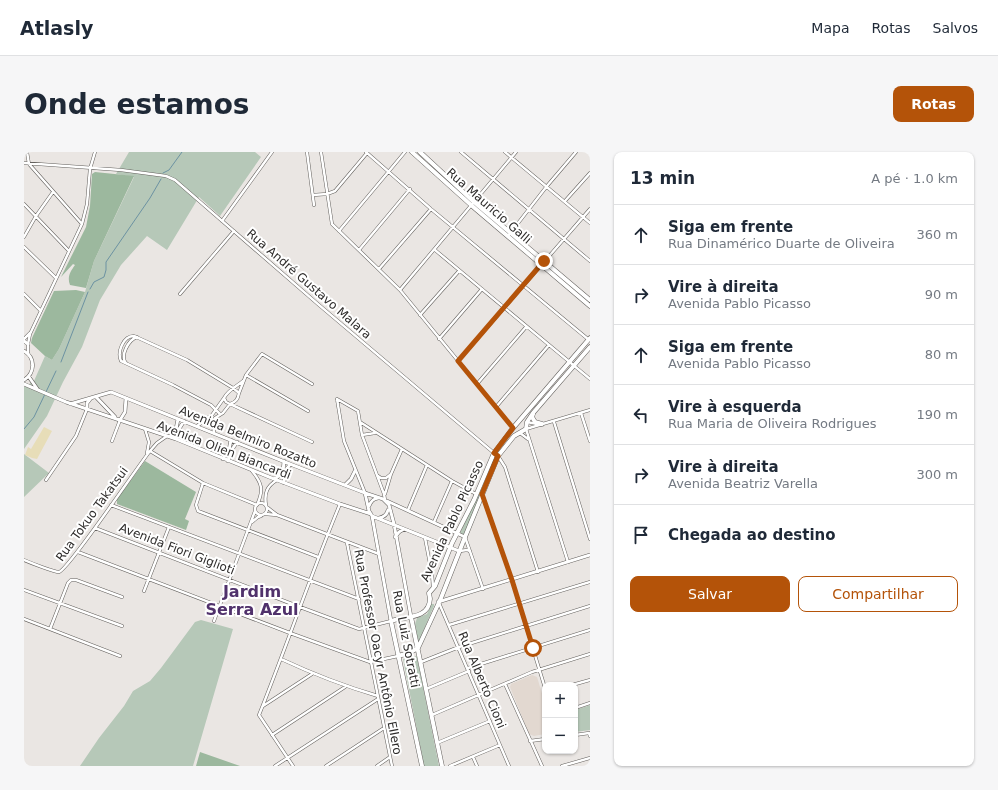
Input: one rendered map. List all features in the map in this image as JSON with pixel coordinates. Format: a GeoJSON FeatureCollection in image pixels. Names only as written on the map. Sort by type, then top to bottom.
{"type":"FeatureCollection","features":[{"type":"Feature","properties":{"kind":"main road","name":"Rua Mauricio Galli"},"geometry":{"type":"LineString","coordinates":[[412,152],[509,234],[590,306]]}},
{"type":"Feature","properties":{"kind":"main road","name":"Rua Mauricio Galli"},"geometry":{"type":"LineString","coordinates":[[420,152],[472,203]]}},
{"type":"Feature","properties":{"kind":"main road","name":"Rua Mauricio Galli"},"geometry":{"type":"LineString","coordinates":[[542,263],[590,300]]}},
{"type":"Feature","properties":{"kind":"main road","name":"Avenida Pablo Picasso"},"geometry":{"type":"LineString","coordinates":[[411,616],[424,612],[430,599],[429,593],[434,587],[450,548],[494,453],[513,428],[590,339]]}},
{"type":"Feature","properties":{"kind":"main road"},"geometry":{"type":"LineString","coordinates":[[526,429],[527,422],[533,413],[590,346]]}},
{"type":"Feature","properties":{"kind":"main road"},"geometry":{"type":"LineString","coordinates":[[533,413],[532,417],[535,422],[542,424]]}},
{"type":"Feature","properties":{"kind":"main road"},"geometry":{"type":"LineString","coordinates":[[520,420],[527,422]]}},
{"type":"Feature","properties":{"kind":"main road"},"geometry":{"type":"LineString","coordinates":[[513,428],[520,432]]}},
{"type":"Feature","properties":{"kind":"main road","name":"Avenida Pablo Picasso"},"geometry":{"type":"LineString","coordinates":[[418,648],[464,542],[465,536],[498,456],[514,436],[526,429]]}},
{"type":"Feature","properties":{"kind":"main road"},"geometry":{"type":"LineString","coordinates":[[434,587],[441,589],[442,592]]}},
{"type":"Feature","properties":{"kind":"main road"},"geometry":{"type":"LineString","coordinates":[[430,599],[438,602]]}},
{"type":"Feature","properties":{"kind":"main road"},"geometry":{"type":"LineString","coordinates":[[411,616],[442,766]]}},
{"type":"Feature","properties":{"kind":"main road","name":"Avenida Fiori Giglioti"},"geometry":{"type":"LineString","coordinates":[[391,621],[411,616]]}},
{"type":"Feature","properties":{"kind":"main road","name":"Rua Luiz Sotratti"},"geometry":{"type":"LineString","coordinates":[[391,621],[422,766]]}},
{"type":"Feature","properties":{"kind":"main road"},"geometry":{"type":"LineString","coordinates":[[398,656],[413,652],[418,648]]}},
{"type":"Feature","properties":{"kind":"street"},"geometry":{"type":"LineString","coordinates":[[27,152],[29,164],[82,224]]}},
{"type":"Feature","properties":{"kind":"street"},"geometry":{"type":"LineString","coordinates":[[28,354],[28,344],[40,311],[82,224],[87,204],[90,169],[95,152]]}},
{"type":"Feature","properties":{"kind":"street"},"geometry":{"type":"LineString","coordinates":[[222,221],[272,152]]}},
{"type":"Feature","properties":{"kind":"street"},"geometry":{"type":"LineString","coordinates":[[307,152],[314,205]]}},
{"type":"Feature","properties":{"kind":"street"},"geometry":{"type":"LineString","coordinates":[[321,152],[332,224],[400,290],[513,428]]}},
{"type":"Feature","properties":{"kind":"street"},"geometry":{"type":"LineString","coordinates":[[312,195],[327,194],[335,191],[367,152],[431,209],[522,285],[590,339]]}},
{"type":"Feature","properties":{"kind":"street"},"geometry":{"type":"LineString","coordinates":[[339,231],[406,152]]}},
{"type":"Feature","properties":{"kind":"street"},"geometry":{"type":"LineString","coordinates":[[461,152],[590,261]]}},
{"type":"Feature","properties":{"kind":"street"},"geometry":{"type":"LineString","coordinates":[[505,152],[590,223]]}},
{"type":"Feature","properties":{"kind":"street"},"geometry":{"type":"LineString","coordinates":[[400,290],[516,152]]}},
{"type":"Feature","properties":{"kind":"street"},"geometry":{"type":"LineString","coordinates":[[509,234],[528,208],[576,152]]}},
{"type":"Feature","properties":{"kind":"street","name":"Rua André Gustavo Malara"},"geometry":{"type":"LineString","coordinates":[[24,163],[159,175],[175,180],[498,456]]}},
{"type":"Feature","properties":{"kind":"street"},"geometry":{"type":"LineString","coordinates":[[565,201],[590,173]]}},
{"type":"Feature","properties":{"kind":"street"},"geometry":{"type":"LineString","coordinates":[[359,250],[410,189]]}},
{"type":"Feature","properties":{"kind":"street"},"geometry":{"type":"LineString","coordinates":[[24,237],[36,216],[53,192]]}},
{"type":"Feature","properties":{"kind":"street"},"geometry":{"type":"LineString","coordinates":[[24,204],[69,251]]}},
{"type":"Feature","properties":{"kind":"street"},"geometry":{"type":"LineString","coordinates":[[379,269],[431,209]]}},
{"type":"Feature","properties":{"kind":"street"},"geometry":{"type":"LineString","coordinates":[[458,361],[522,285],[590,209]]}},
{"type":"Feature","properties":{"kind":"street"},"geometry":{"type":"LineString","coordinates":[[180,294],[234,231]]}},
{"type":"Feature","properties":{"kind":"street"},"geometry":{"type":"LineString","coordinates":[[24,247],[56,278]]}},
{"type":"Feature","properties":{"kind":"street"},"geometry":{"type":"LineString","coordinates":[[435,250],[590,379]]}},
{"type":"Feature","properties":{"kind":"street"},"geometry":{"type":"LineString","coordinates":[[420,315],[459,271]]}},
{"type":"Feature","properties":{"kind":"street"},"geometry":{"type":"LineString","coordinates":[[439,339],[482,289]]}},
{"type":"Feature","properties":{"kind":"street"},"geometry":{"type":"LineString","coordinates":[[24,294],[40,311]]}},
{"type":"Feature","properties":{"kind":"street"},"geometry":{"type":"LineString","coordinates":[[477,384],[526,327]]}},
{"type":"Feature","properties":{"kind":"street"},"geometry":{"type":"LineString","coordinates":[[28,344],[24,340],[33,330]]}},
{"type":"Feature","properties":{"kind":"street"},"geometry":{"type":"LineString","coordinates":[[220,414],[211,405],[173,385],[121,361],[121,350],[124,342],[130,336],[137,337],[187,360],[239,392]]}},
{"type":"Feature","properties":{"kind":"street"},"geometry":{"type":"LineString","coordinates":[[496,408],[549,345]]}},
{"type":"Feature","properties":{"kind":"street"},"geometry":{"type":"LineString","coordinates":[[24,351],[32,360],[33,365],[29,377],[24,380]]}},
{"type":"Feature","properties":{"kind":"street"},"geometry":{"type":"LineString","coordinates":[[215,418],[230,404],[235,402],[246,375],[262,354],[312,384]]}},
{"type":"Feature","properties":{"kind":"street"},"geometry":{"type":"LineString","coordinates":[[246,375],[308,411]]}},
{"type":"Feature","properties":{"kind":"street"},"geometry":{"type":"LineString","coordinates":[[29,377],[40,391]]}},
{"type":"Feature","properties":{"kind":"street"},"geometry":{"type":"LineString","coordinates":[[228,390],[234,388],[243,381]]}},
{"type":"Feature","properties":{"kind":"street"},"geometry":{"type":"LineString","coordinates":[[212,415],[228,390],[226,383]]}},
{"type":"Feature","properties":{"kind":"street","name":"Avenida Olien Biancardi"},"geometry":{"type":"LineString","coordinates":[[24,384],[70,404],[176,439],[252,471],[371,515]]}},
{"type":"Feature","properties":{"kind":"street","name":"Avenida Belmiro Rozatto"},"geometry":{"type":"LineString","coordinates":[[96,397],[111,392],[378,498]]}},
{"type":"Feature","properties":{"kind":"street"},"geometry":{"type":"LineString","coordinates":[[70,404],[96,397],[118,419]]}},
{"type":"Feature","properties":{"kind":"street"},"geometry":{"type":"LineString","coordinates":[[46,480],[76,436],[87,409],[87,402],[91,398]]}},
{"type":"Feature","properties":{"kind":"street"},"geometry":{"type":"LineString","coordinates":[[112,441],[118,419],[125,412],[127,403],[126,398]]}},
{"type":"Feature","properties":{"kind":"street"},"geometry":{"type":"LineString","coordinates":[[224,398],[226,402],[312,442]]}},
{"type":"Feature","properties":{"kind":"street"},"geometry":{"type":"LineString","coordinates":[[411,616],[395,537],[394,524],[362,435],[358,411],[337,399],[344,441],[365,493],[371,515],[394,524],[450,548],[459,551],[471,551]]}},
{"type":"Feature","properties":{"kind":"street"},"geometry":{"type":"LineString","coordinates":[[235,402],[240,409]]}},
{"type":"Feature","properties":{"kind":"street"},"geometry":{"type":"LineString","coordinates":[[568,562],[526,429],[554,422],[590,410]]}},
{"type":"Feature","properties":{"kind":"street"},"geometry":{"type":"LineString","coordinates":[[581,413],[590,441]]}},
{"type":"Feature","properties":{"kind":"street"},"geometry":{"type":"LineString","coordinates":[[197,426],[209,417]]}},
{"type":"Feature","properties":{"kind":"street"},"geometry":{"type":"LineString","coordinates":[[168,437],[176,429],[178,419]]}},
{"type":"Feature","properties":{"kind":"street"},"geometry":{"type":"LineString","coordinates":[[176,439],[178,429],[184,421]]}},
{"type":"Feature","properties":{"kind":"street"},"geometry":{"type":"LineString","coordinates":[[214,422],[214,433]]}},
{"type":"Feature","properties":{"kind":"street"},"geometry":{"type":"LineString","coordinates":[[360,422],[402,450],[476,494]]}},
{"type":"Feature","properties":{"kind":"street"},"geometry":{"type":"LineString","coordinates":[[527,422],[542,424]]}},
{"type":"Feature","properties":{"kind":"street"},"geometry":{"type":"LineString","coordinates":[[554,422],[590,539]]}},
{"type":"Feature","properties":{"kind":"street"},"geometry":{"type":"LineString","coordinates":[[145,429],[149,442],[147,455]]}},
{"type":"Feature","properties":{"kind":"street"},"geometry":{"type":"LineString","coordinates":[[520,432],[529,439]]}},
{"type":"Feature","properties":{"kind":"street"},"geometry":{"type":"LineString","coordinates":[[362,435],[375,433]]}},
{"type":"Feature","properties":{"kind":"street","name":"Rua Tokuo Takatsui"},"geometry":{"type":"LineString","coordinates":[[24,560],[59,572],[63,570],[78,552],[150,451],[157,443],[168,437]]}},
{"type":"Feature","properties":{"kind":"street"},"geometry":{"type":"LineString","coordinates":[[223,459],[229,450],[231,440]]}},
{"type":"Feature","properties":{"kind":"street"},"geometry":{"type":"LineString","coordinates":[[228,461],[231,451],[237,442]]}},
{"type":"Feature","properties":{"kind":"street"},"geometry":{"type":"LineString","coordinates":[[384,494],[402,450]]}},
{"type":"Feature","properties":{"kind":"street"},"geometry":{"type":"LineString","coordinates":[[150,451],[203,483],[256,505],[262,503],[277,515]]}},
{"type":"Feature","properties":{"kind":"street"},"geometry":{"type":"LineString","coordinates":[[498,456],[505,467],[538,572]]}},
{"type":"Feature","properties":{"kind":"street"},"geometry":{"type":"LineString","coordinates":[[265,514],[267,511],[264,498],[266,490],[270,484],[283,472],[284,461]]}},
{"type":"Feature","properties":{"kind":"street"},"geometry":{"type":"LineString","coordinates":[[284,483],[285,473],[290,464]]}},
{"type":"Feature","properties":{"kind":"street"},"geometry":{"type":"LineString","coordinates":[[408,510],[427,465]]}},
{"type":"Feature","properties":{"kind":"street"},"geometry":{"type":"LineString","coordinates":[[214,621],[240,554],[256,505],[261,497],[261,487],[258,479],[252,471]]}},
{"type":"Feature","properties":{"kind":"street"},"geometry":{"type":"LineString","coordinates":[[345,485],[351,479],[355,471]]}},
{"type":"Feature","properties":{"kind":"street"},"geometry":{"type":"LineString","coordinates":[[377,475],[386,478],[391,474]]}},
{"type":"Feature","properties":{"kind":"street"},"geometry":{"type":"LineString","coordinates":[[434,522],[452,481]]}},
{"type":"Feature","properties":{"kind":"street"},"geometry":{"type":"LineString","coordinates":[[203,483],[196,505],[198,511],[318,557]]}},
{"type":"Feature","properties":{"kind":"street"},"geometry":{"type":"LineString","coordinates":[[482,494],[512,580],[543,682]]}},
{"type":"Feature","properties":{"kind":"street"},"geometry":{"type":"LineString","coordinates":[[368,506],[374,499],[378,498],[386,500],[465,536],[483,589]]}},
{"type":"Feature","properties":{"kind":"street"},"geometry":{"type":"LineString","coordinates":[[111,504],[359,599]]}},
{"type":"Feature","properties":{"kind":"street"},"geometry":{"type":"LineString","coordinates":[[293,766],[259,715],[318,557],[340,504]]}},
{"type":"Feature","properties":{"kind":"street"},"geometry":{"type":"LineString","coordinates":[[379,518],[384,517],[388,513],[389,508]]}},
{"type":"Feature","properties":{"kind":"street"},"geometry":{"type":"LineString","coordinates":[[255,511],[257,515],[261,516]]}},
{"type":"Feature","properties":{"kind":"street"},"geometry":{"type":"LineString","coordinates":[[249,526],[258,517],[265,514],[277,515],[379,554]]}},
{"type":"Feature","properties":{"kind":"street","name":"Rua Luiz Sotratti"},"geometry":{"type":"LineString","coordinates":[[371,515],[391,621]]}},
{"type":"Feature","properties":{"kind":"street"},"geometry":{"type":"LineString","coordinates":[[144,591],[169,526]]}},
{"type":"Feature","properties":{"kind":"street","name":"Avenida Fiori Giglioti"},"geometry":{"type":"LineString","coordinates":[[95,528],[360,629],[391,621]]}},
{"type":"Feature","properties":{"kind":"street"},"geometry":{"type":"LineString","coordinates":[[395,537],[404,529]]}},
{"type":"Feature","properties":{"kind":"street"},"geometry":{"type":"LineString","coordinates":[[425,538],[434,587]]}},
{"type":"Feature","properties":{"kind":"street","name":"Rua Professor Oacyr Antônio Ellero"},"geometry":{"type":"LineString","coordinates":[[347,542],[359,599],[363,628],[392,766]]}},
{"type":"Feature","properties":{"kind":"street"},"geometry":{"type":"LineString","coordinates":[[78,552],[370,662],[398,656]]}},
{"type":"Feature","properties":{"kind":"street"},"geometry":{"type":"LineString","coordinates":[[438,602],[590,555]]}},
{"type":"Feature","properties":{"kind":"street"},"geometry":{"type":"LineString","coordinates":[[50,629],[68,583],[71,580],[76,580],[122,597]]}},
{"type":"Feature","properties":{"kind":"street"},"geometry":{"type":"LineString","coordinates":[[449,626],[590,582]]}},
{"type":"Feature","properties":{"kind":"street"},"geometry":{"type":"LineString","coordinates":[[24,590],[122,626]]}},
{"type":"Feature","properties":{"kind":"street"},"geometry":{"type":"LineString","coordinates":[[442,592],[449,597],[455,597]]}},
{"type":"Feature","properties":{"kind":"street","name":"Rua Alberto Cioni"},"geometry":{"type":"LineString","coordinates":[[438,602],[459,647],[509,766]]}},
{"type":"Feature","properties":{"kind":"street"},"geometry":{"type":"LineString","coordinates":[[421,662],[459,647],[590,606]]}},
{"type":"Feature","properties":{"kind":"street"},"geometry":{"type":"LineString","coordinates":[[24,619],[120,656]]}},
{"type":"Feature","properties":{"kind":"street"},"geometry":{"type":"LineString","coordinates":[[426,689],[468,670],[590,630]]}},
{"type":"Feature","properties":{"kind":"street"},"geometry":{"type":"LineString","coordinates":[[432,715],[478,694],[539,670],[590,654]]}},
{"type":"Feature","properties":{"kind":"street"},"geometry":{"type":"LineString","coordinates":[[281,659],[313,674],[378,697]]}},
{"type":"Feature","properties":{"kind":"street"},"geometry":{"type":"LineString","coordinates":[[263,707],[313,674]]}},
{"type":"Feature","properties":{"kind":"street"},"geometry":{"type":"LineString","coordinates":[[578,683],[590,680]]}},
{"type":"Feature","properties":{"kind":"street"},"geometry":{"type":"LineString","coordinates":[[505,684],[542,766]]}},
{"type":"Feature","properties":{"kind":"street"},"geometry":{"type":"LineString","coordinates":[[272,735],[345,686]]}},
{"type":"Feature","properties":{"kind":"street"},"geometry":{"type":"LineString","coordinates":[[275,766],[378,697]]}},
{"type":"Feature","properties":{"kind":"street"},"geometry":{"type":"LineString","coordinates":[[578,707],[590,703]]}},
{"type":"Feature","properties":{"kind":"street"},"geometry":{"type":"LineString","coordinates":[[437,743],[490,721]]}},
{"type":"Feature","properties":{"kind":"street"},"geometry":{"type":"LineString","coordinates":[[326,766],[384,728]]}},
{"type":"Feature","properties":{"kind":"street"},"geometry":{"type":"LineString","coordinates":[[578,735],[590,735]]}},
{"type":"Feature","properties":{"kind":"street"},"geometry":{"type":"LineString","coordinates":[[530,742],[542,740]]}},
{"type":"Feature","properties":{"kind":"street"},"geometry":{"type":"LineString","coordinates":[[450,766],[500,745]]}},
{"type":"Feature","properties":{"kind":"street"},"geometry":{"type":"LineString","coordinates":[[377,766],[390,757]]}},
{"type":"Feature","properties":{"kind":"street"},"geometry":{"type":"LineString","coordinates":[[473,757],[477,766]]}},
{"type":"Feature","properties":{"kind":"street"},"geometry":{"type":"LineString","coordinates":[[562,766],[590,758]]}},
{"type":"Feature","properties":{"kind":"shaded area"},"geometry":{"type":"Polygon","coordinates":[[[532,675],[537,677],[542,693],[542,735],[534,736],[529,734],[510,687],[511,684],[532,675]]]}},
{"type":"Feature","properties":{"kind":"green space"},"geometry":{"type":"Polygon","coordinates":[[[129,152],[255,152],[261,157],[220,216],[199,197],[167,250],[147,236],[121,265],[100,300],[82,347],[47,416],[24,449],[24,387],[34,381],[45,356],[52,360],[59,349],[85,292],[94,261],[134,177],[116,174],[129,152]]]}},
{"type":"Feature","properties":{"kind":"green space"},"geometry":{"type":"Polygon","coordinates":[[[95,172],[134,176],[94,261],[86,288],[70,285],[70,272],[75,265],[73,264],[61,277],[86,227],[90,206],[92,174],[95,172]]]}},
{"type":"Feature","properties":{"kind":"green space"},"geometry":{"type":"Polygon","coordinates":[[[76,290],[85,292],[59,349],[52,360],[45,356],[31,343],[32,338],[54,291],[76,290]]]}},
{"type":"Feature","properties":{"kind":"green space"},"geometry":{"type":"Polygon","coordinates":[[[24,454],[49,473],[24,497],[24,454]]]}},
{"type":"Feature","properties":{"kind":"green space"},"geometry":{"type":"Polygon","coordinates":[[[494,457],[495,459],[464,535],[460,533],[494,457]]]}},
{"type":"Feature","properties":{"kind":"green space"},"geometry":{"type":"Polygon","coordinates":[[[145,461],[196,492],[185,519],[189,521],[186,530],[117,504],[117,499],[145,461]]]}},
{"type":"Feature","properties":{"kind":"green space"},"geometry":{"type":"Polygon","coordinates":[[[431,604],[434,604],[434,606],[418,641],[415,624],[417,618],[427,614],[431,604]]]}},
{"type":"Feature","properties":{"kind":"green space"},"geometry":{"type":"Polygon","coordinates":[[[201,620],[233,629],[193,766],[80,766],[99,738],[124,706],[133,691],[150,681],[195,622],[201,620]]]}},
{"type":"Feature","properties":{"kind":"green space"},"geometry":{"type":"Polygon","coordinates":[[[416,656],[439,766],[424,766],[403,659],[416,656]]]}},
{"type":"Feature","properties":{"kind":"green space"},"geometry":{"type":"Polygon","coordinates":[[[590,705],[590,730],[578,732],[578,709],[590,705]]]}},
{"type":"Feature","properties":{"kind":"green space"},"geometry":{"type":"Polygon","coordinates":[[[200,752],[240,766],[196,766],[200,752]]]}},
{"type":"Feature","properties":{"kind":"sand"},"geometry":{"type":"Polygon","coordinates":[[[44,427],[52,431],[37,459],[25,455],[28,447],[31,449],[44,427]]]}},
{"type":"Feature","properties":{"kind":"waterway"},"geometry":{"type":"LineString","coordinates":[[163,173],[169,170],[182,152]]}},
{"type":"Feature","properties":{"kind":"waterway"},"geometry":{"type":"LineString","coordinates":[[90,289],[94,282],[104,277],[106,262],[150,198],[161,179]]}},
{"type":"Feature","properties":{"kind":"waterway"},"geometry":{"type":"LineString","coordinates":[[61,362],[88,292]]}},
{"type":"Feature","properties":{"kind":"waterway"},"geometry":{"type":"LineString","coordinates":[[24,429],[34,417],[56,371]]}},
{"type":"Feature","properties":{"kind":"district","name":"Jardim Serra Azul"},"geometry":{"type":"Point","coordinates":[252,600]}},
{"type":"Feature","properties":{"kind":"route"},"geometry":{"type":"LineString","coordinates":[[533,648],[512,580],[482,494],[498,456],[494,453],[513,428],[458,361],[544,261]]}}]}
